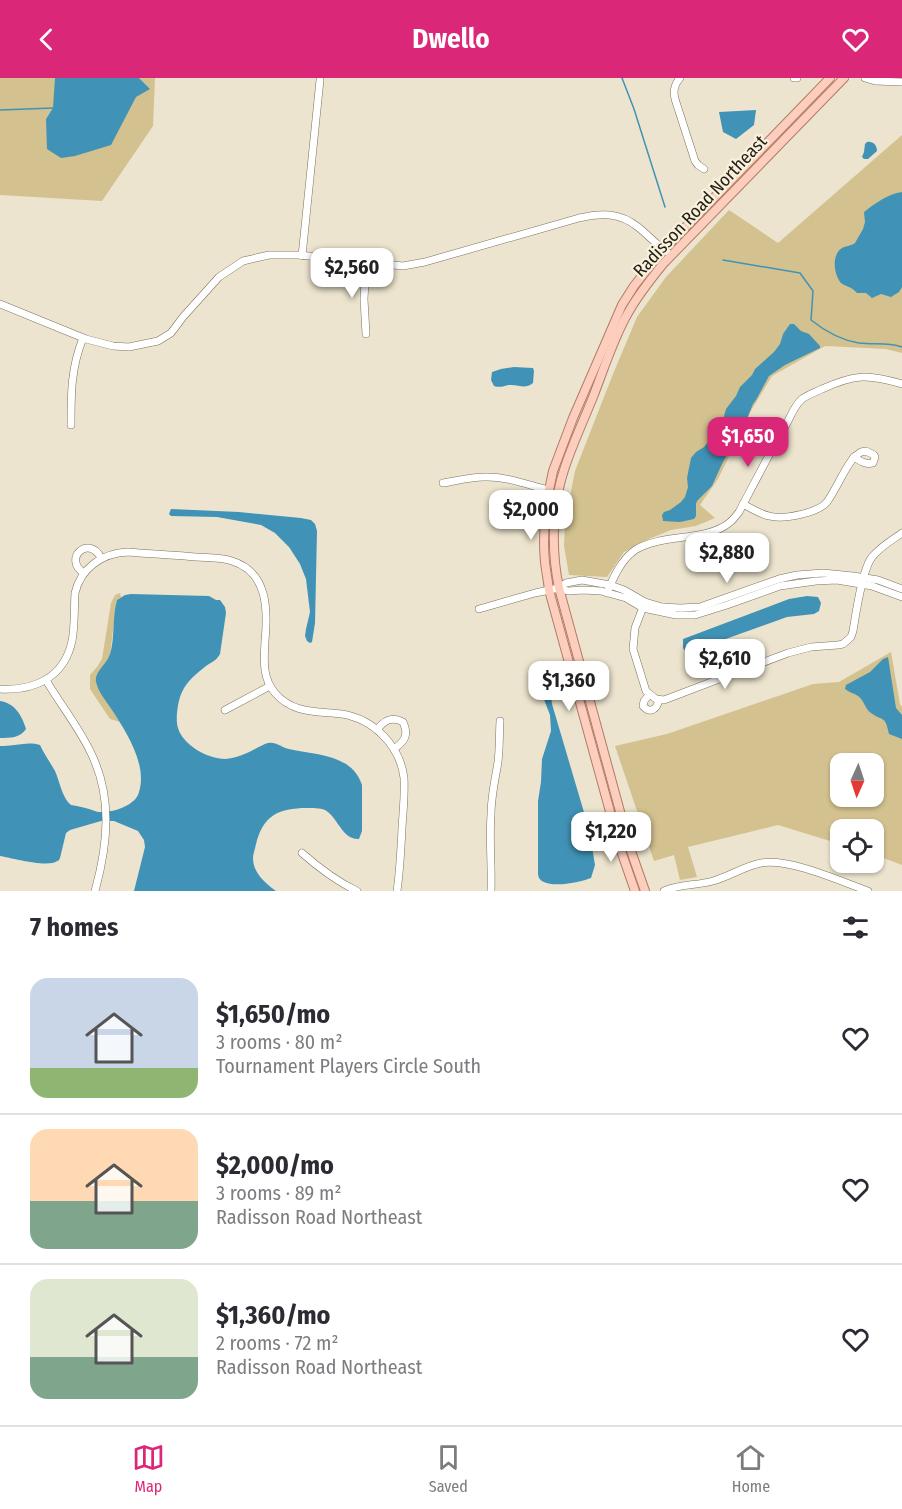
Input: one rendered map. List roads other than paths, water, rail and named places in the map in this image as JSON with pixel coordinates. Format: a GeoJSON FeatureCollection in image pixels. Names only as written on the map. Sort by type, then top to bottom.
{"type":"FeatureCollection","features":[{"type":"Feature","properties":{"kind":"main road","name":"Radisson Road Northeast"},"geometry":{"type":"LineString","coordinates":[[645,891],[630,848],[559,588],[554,533],[556,505],[574,443],[627,314],[663,264],[668,252],[830,78]]}},
{"type":"Feature","properties":{"kind":"main road","name":"Radisson Road Northeast"},"geometry":{"type":"LineString","coordinates":[[635,891],[627,871],[549,590],[544,534],[548,490],[573,420],[622,305],[634,286],[844,78]]}},
{"type":"Feature","properties":{"kind":"main road"},"geometry":{"type":"LineString","coordinates":[[627,871],[632,875],[640,891]]}},
{"type":"Feature","properties":{"kind":"street"},"geometry":{"type":"LineString","coordinates":[[680,78],[673,92],[695,161],[704,169]]}},
{"type":"Feature","properties":{"kind":"street"},"geometry":{"type":"LineString","coordinates":[[864,78],[875,81],[902,82]]}},
{"type":"Feature","properties":{"kind":"street"},"geometry":{"type":"LineString","coordinates":[[302,256],[320,80]]}},
{"type":"Feature","properties":{"kind":"street"},"geometry":{"type":"LineString","coordinates":[[0,304],[83,338],[113,346],[129,347],[158,340],[171,333],[219,277],[243,261],[269,255],[403,266],[425,262],[597,214],[623,218],[637,226],[668,252]]}},
{"type":"Feature","properties":{"kind":"street"},"geometry":{"type":"LineString","coordinates":[[366,263],[364,299],[366,334]]}},
{"type":"Feature","properties":{"kind":"street"},"geometry":{"type":"LineString","coordinates":[[71,425],[72,379],[76,355],[83,338]]}},
{"type":"Feature","properties":{"kind":"street"},"geometry":{"type":"LineString","coordinates":[[607,593],[626,559],[635,550],[673,538],[703,534],[730,522],[739,512],[802,399],[850,378],[878,377],[902,384]]}},
{"type":"Feature","properties":{"kind":"street"},"geometry":{"type":"LineString","coordinates":[[743,504],[761,514],[776,517],[815,510],[828,500],[854,457]]}},
{"type":"Feature","properties":{"kind":"street"},"geometry":{"type":"LineString","coordinates":[[442,483],[492,477],[548,490]]}},
{"type":"Feature","properties":{"kind":"street"},"geometry":{"type":"LineString","coordinates":[[644,605],[635,628],[633,649],[643,686],[649,695],[659,700],[670,698],[796,650],[843,644],[851,637],[870,560],[876,551],[902,533]]}},
{"type":"Feature","properties":{"kind":"street"},"geometry":{"type":"LineString","coordinates":[[84,573],[76,564],[80,551],[94,549],[101,558]]}},
{"type":"Feature","properties":{"kind":"street"},"geometry":{"type":"LineString","coordinates":[[0,689],[29,687],[46,680],[59,668],[71,644],[76,586],[84,573],[101,558],[115,553],[128,552],[235,561],[254,576],[266,603],[264,663],[270,686],[282,700],[295,708],[355,717],[377,730],[394,749],[402,768],[404,784],[401,861],[397,891]]}},
{"type":"Feature","properties":{"kind":"street"},"geometry":{"type":"LineString","coordinates":[[559,588],[568,591],[592,590],[644,605],[671,608],[700,607],[779,579],[823,573],[863,582],[902,597]]}},
{"type":"Feature","properties":{"kind":"street"},"geometry":{"type":"LineString","coordinates":[[479,609],[582,580],[624,590],[644,605]]}},
{"type":"Feature","properties":{"kind":"street"},"geometry":{"type":"LineString","coordinates":[[863,582],[878,580],[902,589]]}},
{"type":"Feature","properties":{"kind":"street"},"geometry":{"type":"LineString","coordinates":[[46,680],[90,750],[101,778],[106,804],[106,829],[103,858],[95,891]]}},
{"type":"Feature","properties":{"kind":"street"},"geometry":{"type":"LineString","coordinates":[[225,710],[270,686]]}},
{"type":"Feature","properties":{"kind":"street"},"geometry":{"type":"LineString","coordinates":[[649,695],[644,701],[644,706],[650,711],[654,710],[659,700]]}},
{"type":"Feature","properties":{"kind":"street"},"geometry":{"type":"LineString","coordinates":[[377,730],[382,723],[392,718],[403,722],[406,729],[405,739],[394,749]]}},
{"type":"Feature","properties":{"kind":"street"},"geometry":{"type":"LineString","coordinates":[[491,891],[490,816],[499,750],[500,721]]}},
{"type":"Feature","properties":{"kind":"street"},"geometry":{"type":"LineString","coordinates":[[302,853],[325,872],[357,891]]}},
{"type":"Feature","properties":{"kind":"street"},"geometry":{"type":"LineString","coordinates":[[664,891],[683,884],[710,882],[759,863],[773,862],[801,868],[854,889],[868,891]]}},
{"type":"Feature","properties":{"kind":"water"},"geometry":{"type":"Polygon","coordinates":[[[55,78],[139,78],[150,89],[136,97],[111,145],[61,158],[47,149],[46,119],[53,108],[55,78]]]}},
{"type":"Feature","properties":{"kind":"water"},"geometry":{"type":"Polygon","coordinates":[[[756,110],[754,125],[736,139],[723,132],[719,112],[756,110]]]}},
{"type":"Feature","properties":{"kind":"water"},"geometry":{"type":"Polygon","coordinates":[[[867,142],[874,144],[877,151],[868,159],[864,159],[862,157],[867,142]]]}},
{"type":"Feature","properties":{"kind":"water"},"geometry":{"type":"Polygon","coordinates":[[[902,192],[902,287],[891,297],[881,294],[872,298],[866,293],[857,293],[841,283],[835,270],[836,255],[842,248],[855,243],[863,229],[864,212],[886,197],[902,192]]]}},
{"type":"Feature","properties":{"kind":"water"},"geometry":{"type":"Polygon","coordinates":[[[790,324],[794,324],[801,331],[809,334],[820,348],[785,365],[769,376],[746,421],[740,426],[712,486],[697,501],[694,519],[680,522],[663,521],[664,512],[670,510],[685,497],[691,458],[721,427],[726,409],[740,387],[774,352],[790,324]]]}},
{"type":"Feature","properties":{"kind":"water"},"geometry":{"type":"Polygon","coordinates":[[[514,367],[533,368],[533,383],[524,386],[494,386],[491,380],[492,372],[514,367]]]}},
{"type":"Feature","properties":{"kind":"water"},"geometry":{"type":"Polygon","coordinates":[[[171,509],[239,512],[311,520],[317,531],[315,623],[312,642],[307,641],[305,636],[310,612],[306,579],[289,547],[275,533],[261,525],[217,517],[171,516],[169,514],[171,509]]]}},
{"type":"Feature","properties":{"kind":"water"},"geometry":{"type":"Polygon","coordinates":[[[131,594],[209,596],[220,600],[226,613],[220,654],[192,678],[182,692],[177,715],[177,724],[181,734],[197,750],[211,757],[225,759],[237,757],[271,743],[342,762],[357,775],[362,785],[362,831],[359,839],[348,836],[323,809],[297,808],[273,816],[259,834],[253,858],[257,873],[276,891],[134,891],[145,847],[144,840],[138,831],[114,821],[101,821],[70,830],[66,833],[60,858],[52,863],[38,863],[0,856],[0,746],[40,745],[55,771],[65,798],[71,805],[98,812],[109,811],[126,806],[138,795],[141,773],[135,751],[96,682],[97,675],[112,648],[117,600],[131,594]]]}},
{"type":"Feature","properties":{"kind":"water"},"geometry":{"type":"Polygon","coordinates":[[[818,597],[821,603],[819,611],[814,614],[787,617],[695,650],[685,651],[683,648],[683,639],[789,599],[818,597]]]}},
{"type":"Feature","properties":{"kind":"water"},"geometry":{"type":"Polygon","coordinates":[[[888,657],[896,708],[902,715],[902,739],[889,734],[885,721],[869,711],[858,696],[845,689],[846,685],[870,672],[888,657]]]}},
{"type":"Feature","properties":{"kind":"water"},"geometry":{"type":"Polygon","coordinates":[[[545,692],[551,695],[591,836],[595,865],[591,878],[577,882],[552,884],[540,879],[538,874],[538,801],[542,759],[551,731],[550,715],[543,697],[545,692]]]}},
{"type":"Feature","properties":{"kind":"water"},"geometry":{"type":"Polygon","coordinates":[[[0,701],[10,704],[20,715],[26,729],[18,736],[0,738],[0,701]]]}},
{"type":"Feature","properties":{"kind":"waterway"},"geometry":{"type":"LineString","coordinates":[[622,78],[665,207]]}},
{"type":"Feature","properties":{"kind":"waterway"},"geometry":{"type":"LineString","coordinates":[[0,110],[53,108]]}},
{"type":"Feature","properties":{"kind":"waterway"},"geometry":{"type":"LineString","coordinates":[[723,260],[800,273],[813,291],[811,320],[834,335],[852,342],[902,347]]}}]}
